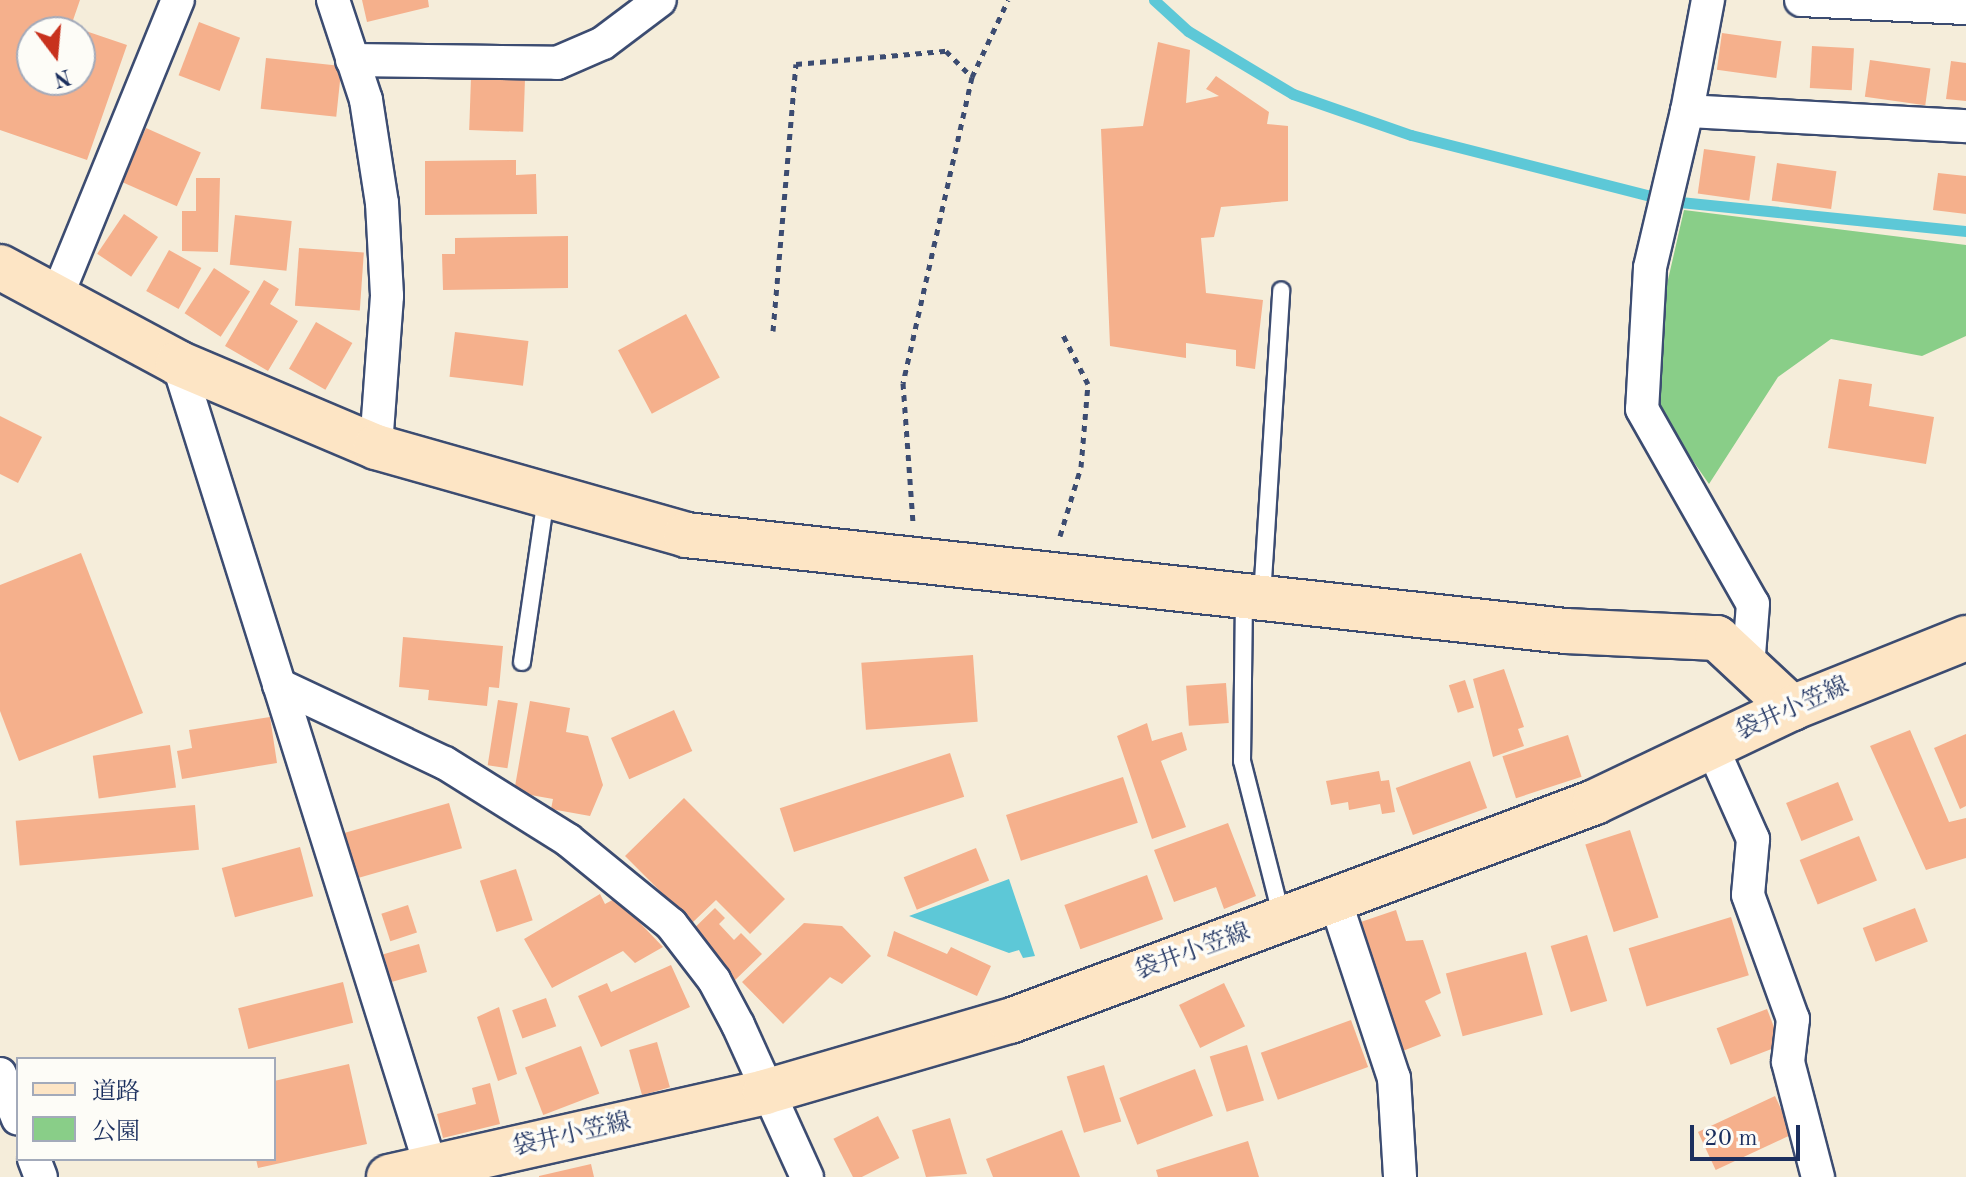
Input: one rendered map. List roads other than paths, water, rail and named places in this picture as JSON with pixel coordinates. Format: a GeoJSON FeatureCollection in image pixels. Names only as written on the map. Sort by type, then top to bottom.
{"type":"FeatureCollection","features":[{"type":"Feature","properties":{"kind":"street"},"geometry":{"type":"LineString","coordinates":[[55,301],[178,0]]}},
{"type":"Feature","properties":{"kind":"street"},"geometry":{"type":"LineString","coordinates":[[333,0],[366,100],[382,203],[387,296],[376,447]]}},
{"type":"Feature","properties":{"kind":"street"},"geometry":{"type":"LineString","coordinates":[[352,60],[557,63],[603,43],[660,0]]}},
{"type":"Feature","properties":{"kind":"street"},"geometry":{"type":"LineString","coordinates":[[1708,0],[1687,111],[1650,268],[1642,409],[1741,575],[1753,604],[1748,667]]}},
{"type":"Feature","properties":{"kind":"street"},"geometry":{"type":"LineString","coordinates":[[1801,0],[1966,8]]}},
{"type":"Feature","properties":{"kind":"street"},"geometry":{"type":"LineString","coordinates":[[1687,111],[1966,126]]}},
{"type":"Feature","properties":{"kind":"street"},"geometry":{"type":"LineString","coordinates":[[1,271],[178,363],[376,447],[546,498],[686,535],[1566,631],[1717,638],[1792,708]]}},
{"type":"Feature","properties":{"kind":"street"},"geometry":{"type":"LineString","coordinates":[[178,363],[433,1172]]}},
{"type":"Feature","properties":{"kind":"street","name":"袋井小笠線"},"geometry":{"type":"LineString","coordinates":[[389,1177],[433,1172],[765,1092],[1010,1021],[1595,802],[1792,708],[1966,638]]}},
{"type":"Feature","properties":{"kind":"street"},"geometry":{"type":"LineString","coordinates":[[279,685],[445,763],[568,840],[671,924],[714,980],[807,1177]]}},
{"type":"Feature","properties":{"kind":"street"},"geometry":{"type":"LineString","coordinates":[[1712,747],[1753,839],[1748,895],[1793,1019],[1788,1062],[1818,1177]]}},
{"type":"Feature","properties":{"kind":"street"},"geometry":{"type":"LineString","coordinates":[[1335,900],[1394,1078],[1400,1177]]}},
{"type":"Feature","properties":{"kind":"street"},"geometry":{"type":"LineString","coordinates":[[0,1074],[16,1114]]}},
{"type":"Feature","properties":{"kind":"lane"},"geometry":{"type":"LineString","coordinates":[[1281,291],[1253,597],[1242,761],[1282,919]]}},
{"type":"Feature","properties":{"kind":"lane"},"geometry":{"type":"LineString","coordinates":[[522,662],[546,498]]}},
{"type":"Feature","properties":{"kind":"water"},"geometry":{"type":"Polygon","coordinates":[[[1009,879],[1035,956],[1023,958],[1019,950],[1009,953],[909,916],[1009,879]]]}},
{"type":"Feature","properties":{"kind":"waterway"},"geometry":{"type":"LineString","coordinates":[[1154,0],[1188,31],[1293,94],[1411,135],[1670,201],[1966,231]]}}]}
